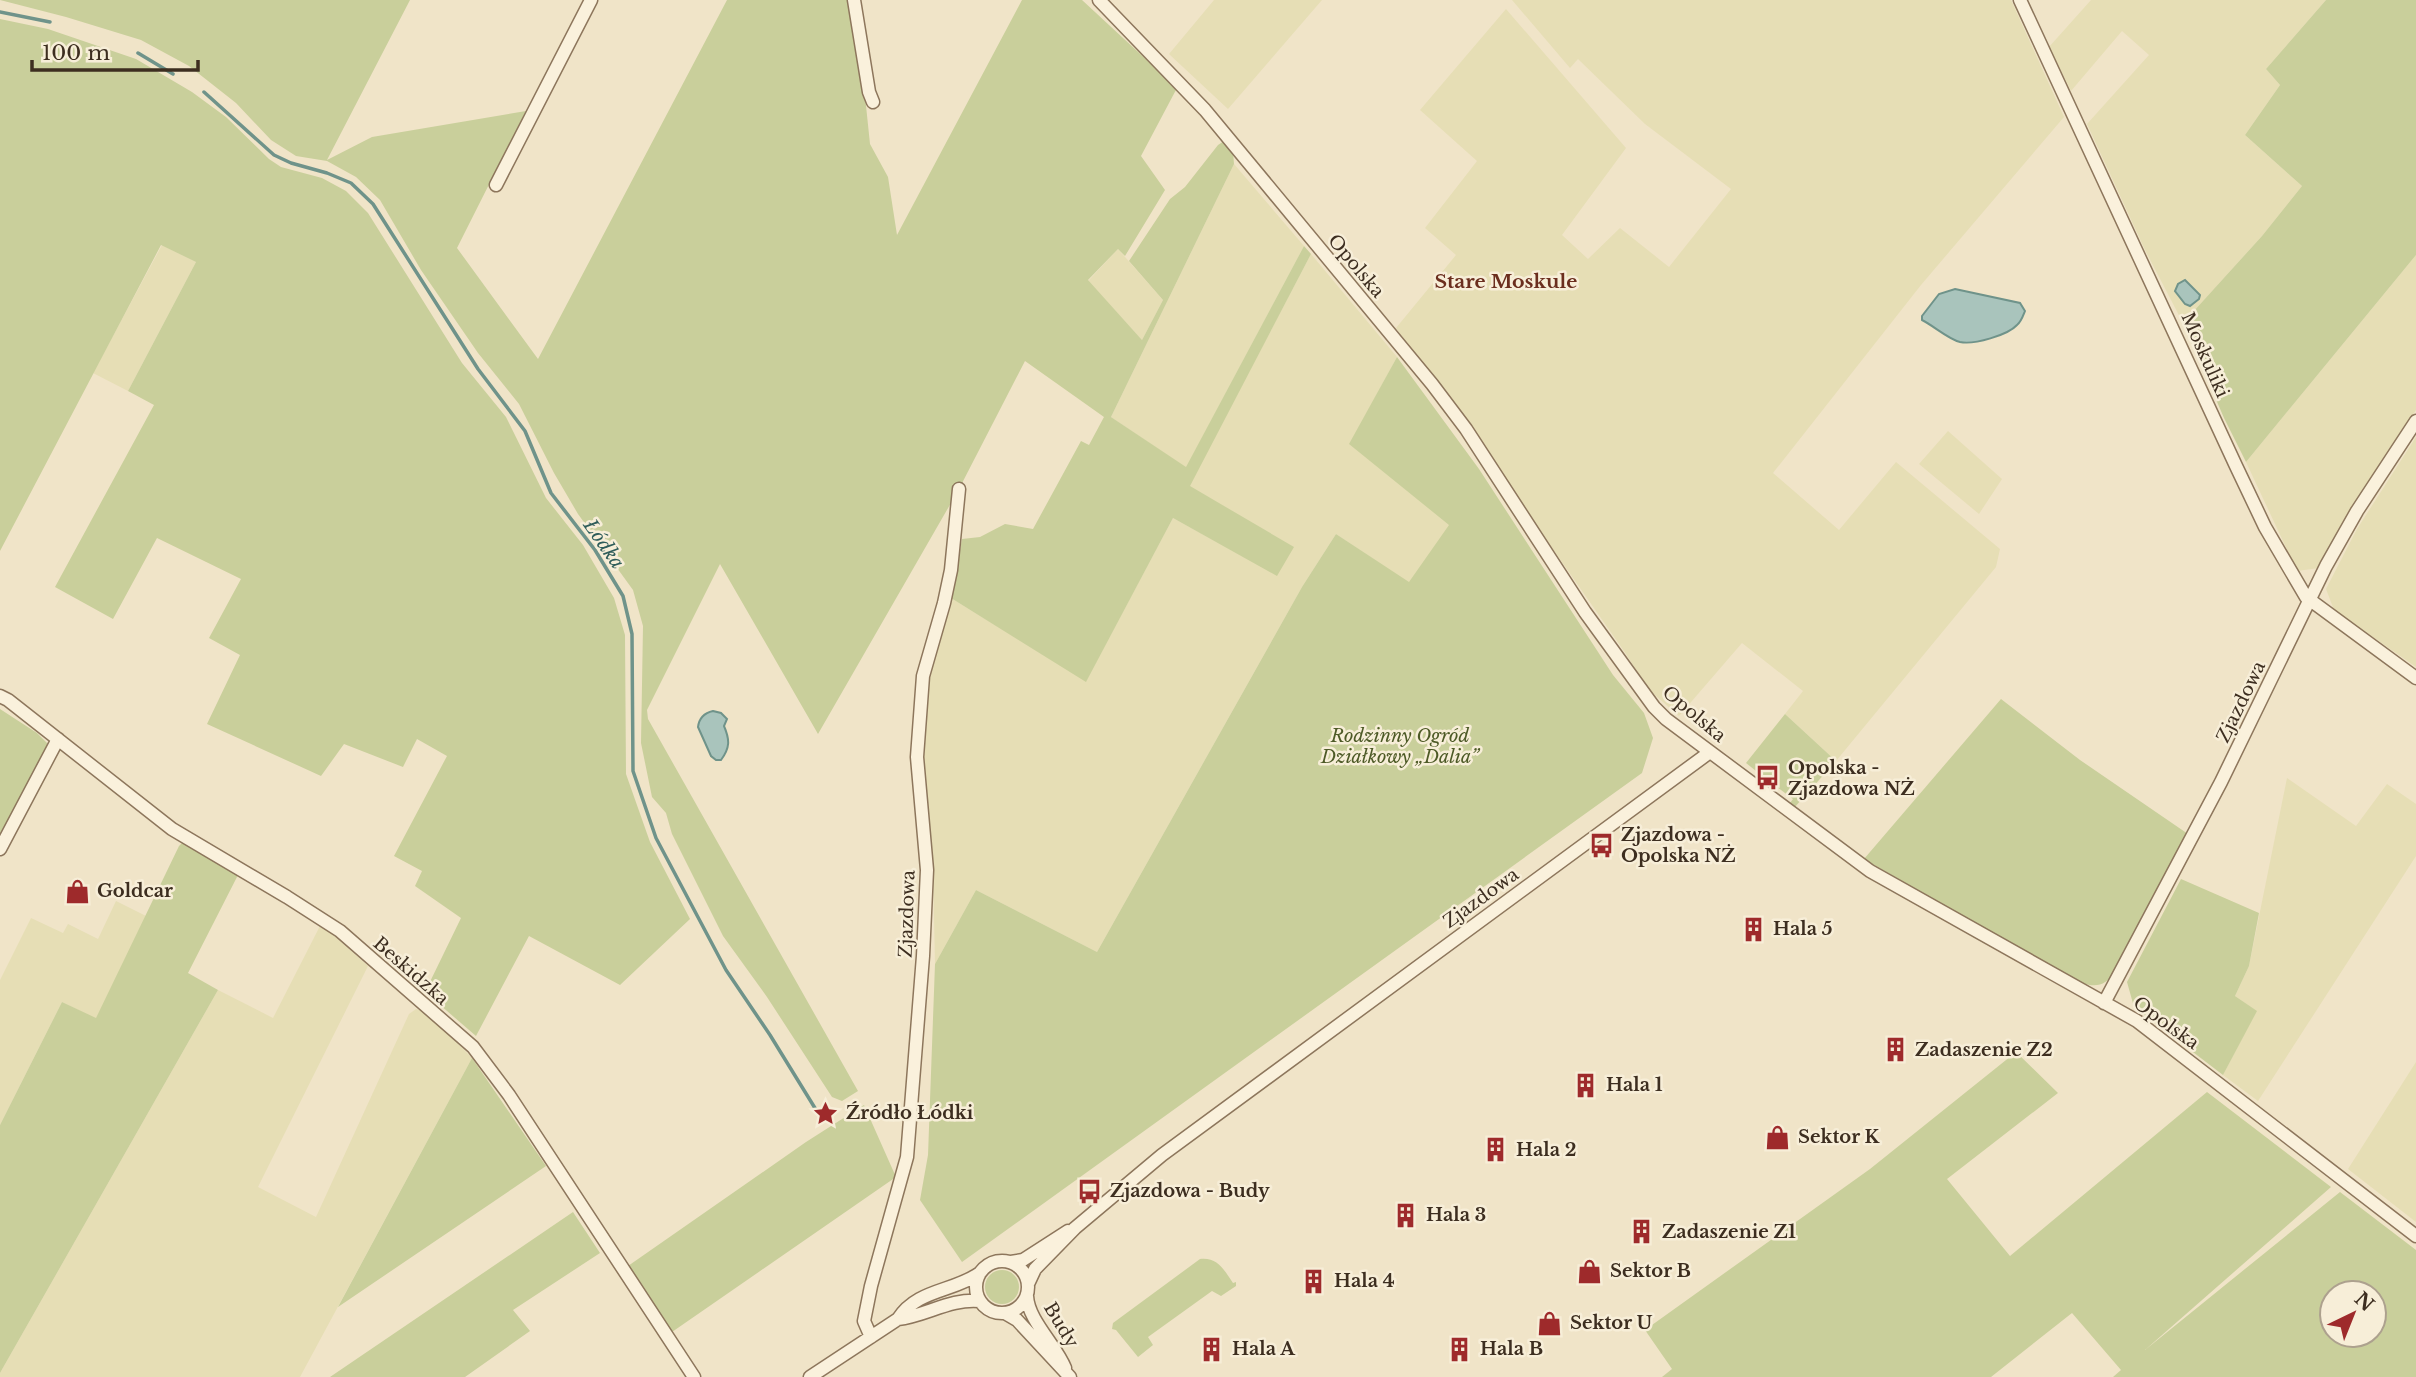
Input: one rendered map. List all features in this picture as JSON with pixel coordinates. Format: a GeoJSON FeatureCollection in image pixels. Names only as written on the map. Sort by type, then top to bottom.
{"type":"FeatureCollection","features":[{"type":"Feature","properties":{"kind":"street"},"geometry":{"type":"LineString","coordinates":[[496,185],[591,0]]}},
{"type":"Feature","properties":{"kind":"street"},"geometry":{"type":"LineString","coordinates":[[854,0],[873,102]]}},
{"type":"Feature","properties":{"kind":"street","name":"Opolska"},"geometry":{"type":"LineString","coordinates":[[1099,0],[1205,110],[1432,384],[1466,429],[1585,612],[1654,707],[1680,730],[1870,871],[2148,1029],[2416,1236]]}},
{"type":"Feature","properties":{"kind":"street","name":"Moskuliki"},"geometry":{"type":"LineString","coordinates":[[2020,0],[2241,477],[2293,578],[2310,600],[2416,678]]}},
{"type":"Feature","properties":{"kind":"street","name":"Zjazdowa"},"geometry":{"type":"LineString","coordinates":[[2104,1003],[2209,805],[2347,526],[2416,421]]}},
{"type":"Feature","properties":{"kind":"street","name":"Zjazdowa"},"geometry":{"type":"LineString","coordinates":[[871,1337],[864,1321],[868,1297],[907,1157],[927,870],[917,757],[923,676],[951,570],[959,489]]}},
{"type":"Feature","properties":{"kind":"street","name":"Beskidzka"},"geometry":{"type":"LineString","coordinates":[[0,696],[172,829],[340,931],[473,1048],[509,1095],[694,1377]]}},
{"type":"Feature","properties":{"kind":"street"},"geometry":{"type":"LineString","coordinates":[[0,849],[58,739]]}},
{"type":"Feature","properties":{"kind":"street","name":"Zjazdowa"},"geometry":{"type":"LineString","coordinates":[[1028,1290],[1035,1269],[1075,1228],[1178,1143],[1710,752]]}},
{"type":"Feature","properties":{"kind":"street","name":"Zjazdowa"},"geometry":{"type":"LineString","coordinates":[[1011,1262],[1023,1260],[1060,1234],[1075,1228]]}},
{"type":"Feature","properties":{"kind":"street"},"geometry":{"type":"LineString","coordinates":[[810,1377],[898,1319],[905,1308],[918,1299],[965,1281],[993,1262],[1011,1262],[1024,1273],[1028,1290],[1021,1306],[1005,1313],[993,1312],[980,1301],[976,1284],[980,1273]]}},
{"type":"Feature","properties":{"kind":"street","name":"Budy"},"geometry":{"type":"LineString","coordinates":[[1028,1290],[1030,1310],[1060,1354],[1069,1374]]}},
{"type":"Feature","properties":{"kind":"street"},"geometry":{"type":"LineString","coordinates":[[898,1319],[910,1318],[959,1301],[980,1301]]}},
{"type":"Feature","properties":{"kind":"street","name":"Budy"},"geometry":{"type":"LineString","coordinates":[[1005,1313],[1017,1321],[1069,1374]]}},
{"type":"Feature","properties":{"kind":"shaded area"},"geometry":{"type":"Polygon","coordinates":[[[1214,0],[1322,0],[1228,109],[1169,54],[1214,0]]]}},
{"type":"Feature","properties":{"kind":"shaded area"},"geometry":{"type":"Polygon","coordinates":[[[1512,0],[2011,0],[2064,117],[1921,285],[1773,473],[1839,530],[1896,462],[2000,549],[1996,567],[1836,761],[1785,714],[1803,691],[1742,643],[1679,716],[1648,689],[1396,328],[1456,255],[1425,228],[1477,161],[1420,110],[1506,9],[1626,148],[1562,235],[1588,259],[1620,228],[1669,267],[1731,189],[1645,124],[1578,59],[1570,68],[1512,0]]]}},
{"type":"Feature","properties":{"kind":"shaded area"},"geometry":{"type":"Polygon","coordinates":[[[2091,0],[2326,0],[2266,69],[2280,85],[2245,135],[2302,186],[2262,236],[2183,323],[2145,250],[2087,124],[2149,55],[2122,31],[2071,91],[2049,47],[2091,0]]]}},
{"type":"Feature","properties":{"kind":"shaded area"},"geometry":{"type":"Polygon","coordinates":[[[1234,164],[1304,246],[1186,468],[1111,417],[1234,164]]]}},
{"type":"Feature","properties":{"kind":"shaded area"},"geometry":{"type":"Polygon","coordinates":[[[162,245],[196,262],[128,391],[93,373],[162,245]]]}},
{"type":"Feature","properties":{"kind":"shaded area"},"geometry":{"type":"Polygon","coordinates":[[[1118,249],[1163,300],[1142,340],[1088,281],[1118,249]]]}},
{"type":"Feature","properties":{"kind":"shaded area"},"geometry":{"type":"Polygon","coordinates":[[[1311,254],[1397,357],[1350,444],[1450,525],[1409,583],[1336,534],[1302,587],[1097,952],[976,890],[935,964],[933,871],[922,756],[927,684],[951,598],[1086,681],[1173,518],[1277,575],[1293,547],[1189,486],[1311,254]]]}},
{"type":"Feature","properties":{"kind":"shaded area"},"geometry":{"type":"Polygon","coordinates":[[[2416,255],[2416,410],[2342,524],[2319,568],[2297,571],[2246,462],[2416,255]]]}},
{"type":"Feature","properties":{"kind":"shaded area"},"geometry":{"type":"Polygon","coordinates":[[[1948,431],[2002,479],[1979,514],[1919,464],[1948,431]]]}},
{"type":"Feature","properties":{"kind":"shaded area"},"geometry":{"type":"Polygon","coordinates":[[[2416,437],[2416,667],[2334,610],[2326,589],[2357,529],[2416,437]]]}},
{"type":"Feature","properties":{"kind":"shaded area"},"geometry":{"type":"Polygon","coordinates":[[[2287,778],[2356,826],[2387,784],[2416,804],[2416,856],[2258,1101],[2223,1075],[2256,1011],[2235,996],[2249,966],[2287,778]]]}},
{"type":"Feature","properties":{"kind":"shaded area"},"geometry":{"type":"Polygon","coordinates":[[[116,901],[146,916],[96,1019],[62,1002],[0,1125],[0,980],[31,918],[63,933],[68,924],[98,939],[116,901]]]}},
{"type":"Feature","properties":{"kind":"shaded area"},"geometry":{"type":"Polygon","coordinates":[[[321,924],[368,966],[258,1187],[316,1217],[409,1014],[416,1009],[426,1011],[472,1058],[300,1377],[0,1377],[218,990],[273,1018],[321,924]]]}},
{"type":"Feature","properties":{"kind":"shaded area"},"geometry":{"type":"Polygon","coordinates":[[[2416,1062],[2416,1222],[2348,1169],[2416,1062]]]}},
{"type":"Feature","properties":{"kind":"green space"},"geometry":{"type":"Polygon","coordinates":[[[0,0],[410,0],[327,160],[372,137],[526,111],[457,248],[538,359],[727,0],[848,0],[865,96],[870,144],[888,177],[897,235],[1022,0],[1082,0],[1177,88],[1141,156],[1165,190],[1125,256],[1118,249],[1088,280],[1142,340],[1163,300],[1129,261],[1170,199],[1185,187],[1224,141],[1233,152],[1234,164],[1111,417],[1186,467],[1304,246],[1311,254],[1190,486],[1294,547],[1277,576],[1173,518],[1086,682],[951,598],[962,539],[980,537],[1005,524],[1033,529],[1081,441],[1089,445],[1104,417],[1025,361],[959,489],[818,734],[720,564],[647,710],[648,719],[858,1091],[842,1101],[832,1097],[767,997],[723,936],[672,834],[666,813],[652,797],[641,743],[643,626],[633,590],[578,514],[519,404],[478,353],[421,270],[380,200],[356,177],[327,161],[296,156],[271,140],[236,103],[189,66],[141,40],[0,0]]]}},
{"type":"Feature","properties":{"kind":"green space"},"geometry":{"type":"Polygon","coordinates":[[[2326,0],[2416,0],[2416,255],[2246,462],[2183,323],[2262,236],[2302,186],[2245,135],[2280,85],[2266,69],[2326,0]]]}},
{"type":"Feature","properties":{"kind":"green space"},"geometry":{"type":"Polygon","coordinates":[[[0,19],[48,29],[136,59],[192,92],[226,117],[269,159],[281,167],[322,178],[346,191],[368,213],[462,363],[506,417],[546,498],[583,545],[614,598],[625,635],[626,774],[650,842],[690,919],[620,985],[529,936],[476,1036],[425,992],[461,918],[415,886],[422,871],[394,856],[447,756],[417,739],[403,767],[344,744],[321,776],[207,724],[240,655],[209,638],[241,579],[157,538],[113,619],[55,587],[154,405],[128,391],[196,262],[161,245],[0,551],[0,19]]]}},
{"type":"Feature","properties":{"kind":"green space","name":"Rodzinny Ogród Działkowy „Dalia”"},"geometry":{"type":"Polygon","coordinates":[[[1397,357],[1479,469],[1613,675],[1644,713],[1653,738],[1642,773],[962,1262],[920,1200],[928,1155],[935,964],[976,890],[1097,952],[1302,587],[1336,534],[1409,582],[1449,525],[1349,444],[1397,357]]]}},
{"type":"Feature","properties":{"kind":"green space"},"geometry":{"type":"Polygon","coordinates":[[[2001,699],[2080,760],[2188,834],[2117,970],[2101,984],[2084,984],[2069,978],[1864,859],[2001,699]]]}},
{"type":"Feature","properties":{"kind":"green space"},"geometry":{"type":"Polygon","coordinates":[[[0,709],[37,733],[47,743],[47,750],[0,841],[0,709]]]}},
{"type":"Feature","properties":{"kind":"green space"},"geometry":{"type":"Polygon","coordinates":[[[1785,714],[1836,761],[1794,808],[1790,803],[1793,799],[1773,784],[1775,780],[1769,775],[1766,779],[1746,763],[1785,714]]]}},
{"type":"Feature","properties":{"kind":"green space"},"geometry":{"type":"Polygon","coordinates":[[[183,842],[238,875],[188,973],[218,990],[0,1373],[0,1125],[62,1002],[96,1018],[183,842]]]}},
{"type":"Feature","properties":{"kind":"green space"},"geometry":{"type":"Polygon","coordinates":[[[2181,879],[2259,913],[2249,966],[2235,996],[2257,1011],[2223,1075],[2134,1007],[2127,982],[2181,879]]]}},
{"type":"Feature","properties":{"kind":"green space"},"geometry":{"type":"Polygon","coordinates":[[[2016,1052],[2058,1093],[1947,1179],[2010,1256],[2207,1092],[2331,1187],[2145,1350],[2340,1192],[2416,1250],[2416,1377],[2113,1377],[2121,1370],[2072,1313],[1991,1377],[1662,1377],[1672,1369],[1645,1330],[1870,1169],[2016,1052]]]}},
{"type":"Feature","properties":{"kind":"green space"},"geometry":{"type":"Polygon","coordinates":[[[472,1058],[546,1166],[338,1307],[472,1058]]]}},
{"type":"Feature","properties":{"kind":"green space"},"geometry":{"type":"Polygon","coordinates":[[[864,1105],[896,1177],[672,1332],[628,1266],[806,1142],[864,1105]]]}},
{"type":"Feature","properties":{"kind":"green space"},"geometry":{"type":"Polygon","coordinates":[[[573,1212],[600,1253],[513,1310],[530,1331],[465,1377],[330,1377],[573,1212]]]}},
{"type":"Feature","properties":{"kind":"green space"},"geometry":{"type":"Polygon","coordinates":[[[1200,1259],[1216,1262],[1233,1283],[1236,1282],[1236,1286],[1221,1296],[1212,1291],[1148,1337],[1153,1345],[1138,1357],[1116,1330],[1112,1329],[1113,1323],[1200,1259]]]}},
{"type":"Feature","properties":{"kind":"green space"},"geometry":{"type":"Polygon","coordinates":[[[1002,1270],[1014,1275],[1019,1287],[1014,1299],[1002,1304],[990,1299],[985,1287],[990,1275],[1002,1270]]]}},
{"type":"Feature","properties":{"kind":"water"},"geometry":{"type":"Polygon","coordinates":[[[2185,280],[2200,295],[2190,306],[2185,304],[2175,291],[2178,284],[2185,280]]]}},
{"type":"Feature","properties":{"kind":"water"},"geometry":{"type":"Polygon","coordinates":[[[1955,289],[2020,303],[2025,311],[2022,319],[2013,329],[1982,341],[1966,343],[1951,338],[1922,320],[1922,316],[1939,294],[1955,289]]]}},
{"type":"Feature","properties":{"kind":"water"},"geometry":{"type":"Polygon","coordinates":[[[713,711],[721,713],[727,719],[724,726],[728,744],[721,760],[711,756],[698,727],[702,717],[713,711]]]}},
{"type":"Feature","properties":{"kind":"waterway","name":"Łódka"},"geometry":{"type":"LineString","coordinates":[[0,12],[50,22]]}},
{"type":"Feature","properties":{"kind":"waterway","name":"Łódka"},"geometry":{"type":"LineString","coordinates":[[138,53],[173,74]]}},
{"type":"Feature","properties":{"kind":"waterway","name":"Łódka"},"geometry":{"type":"LineString","coordinates":[[204,92],[274,155],[351,183],[373,204],[478,369],[525,431],[551,493],[595,550],[623,596],[632,634],[633,771],[656,838],[726,970],[818,1113]]}},
{"type":"Feature","properties":{"kind":"place","name":"Opolska - Zjazdowa NŻ"},"geometry":{"type":"Point","coordinates":[1768,778]}},
{"type":"Feature","properties":{"kind":"place","name":"Zjazdowa - Opolska NŻ"},"geometry":{"type":"Point","coordinates":[1601,845]}},
{"type":"Feature","properties":{"kind":"place","name":"Goldcar"},"geometry":{"type":"Point","coordinates":[77,891]}},
{"type":"Feature","properties":{"kind":"place","name":"Hala 5"},"geometry":{"type":"Point","coordinates":[1753,929]}},
{"type":"Feature","properties":{"kind":"place","name":"Zadaszenie Z2"},"geometry":{"type":"Point","coordinates":[1895,1050]}},
{"type":"Feature","properties":{"kind":"place","name":"Hala 1"},"geometry":{"type":"Point","coordinates":[1586,1085]}},
{"type":"Feature","properties":{"kind":"place","name":"Źródło Łódki"},"geometry":{"type":"Point","coordinates":[826,1113]}},
{"type":"Feature","properties":{"kind":"place","name":"Sektor K"},"geometry":{"type":"Point","coordinates":[1778,1137]}},
{"type":"Feature","properties":{"kind":"place","name":"Hala 2"},"geometry":{"type":"Point","coordinates":[1496,1150]}},
{"type":"Feature","properties":{"kind":"place","name":"Zjazdowa - Budy"},"geometry":{"type":"Point","coordinates":[1090,1191]}},
{"type":"Feature","properties":{"kind":"place","name":"Hala 3"},"geometry":{"type":"Point","coordinates":[1406,1215]}},
{"type":"Feature","properties":{"kind":"place","name":"Zadaszenie Z1"},"geometry":{"type":"Point","coordinates":[1642,1232]}},
{"type":"Feature","properties":{"kind":"place","name":"Sektor B"},"geometry":{"type":"Point","coordinates":[1590,1271]}},
{"type":"Feature","properties":{"kind":"place","name":"Hala 4"},"geometry":{"type":"Point","coordinates":[1314,1281]}},
{"type":"Feature","properties":{"kind":"place","name":"Sektor U"},"geometry":{"type":"Point","coordinates":[1550,1323]}},
{"type":"Feature","properties":{"kind":"place","name":"Hala A"},"geometry":{"type":"Point","coordinates":[1212,1349]}},
{"type":"Feature","properties":{"kind":"place","name":"Hala B"},"geometry":{"type":"Point","coordinates":[1460,1349]}},
{"type":"Feature","properties":{"kind":"district","name":"Stare Moskule"},"geometry":{"type":"Point","coordinates":[1506,281]}}]}
